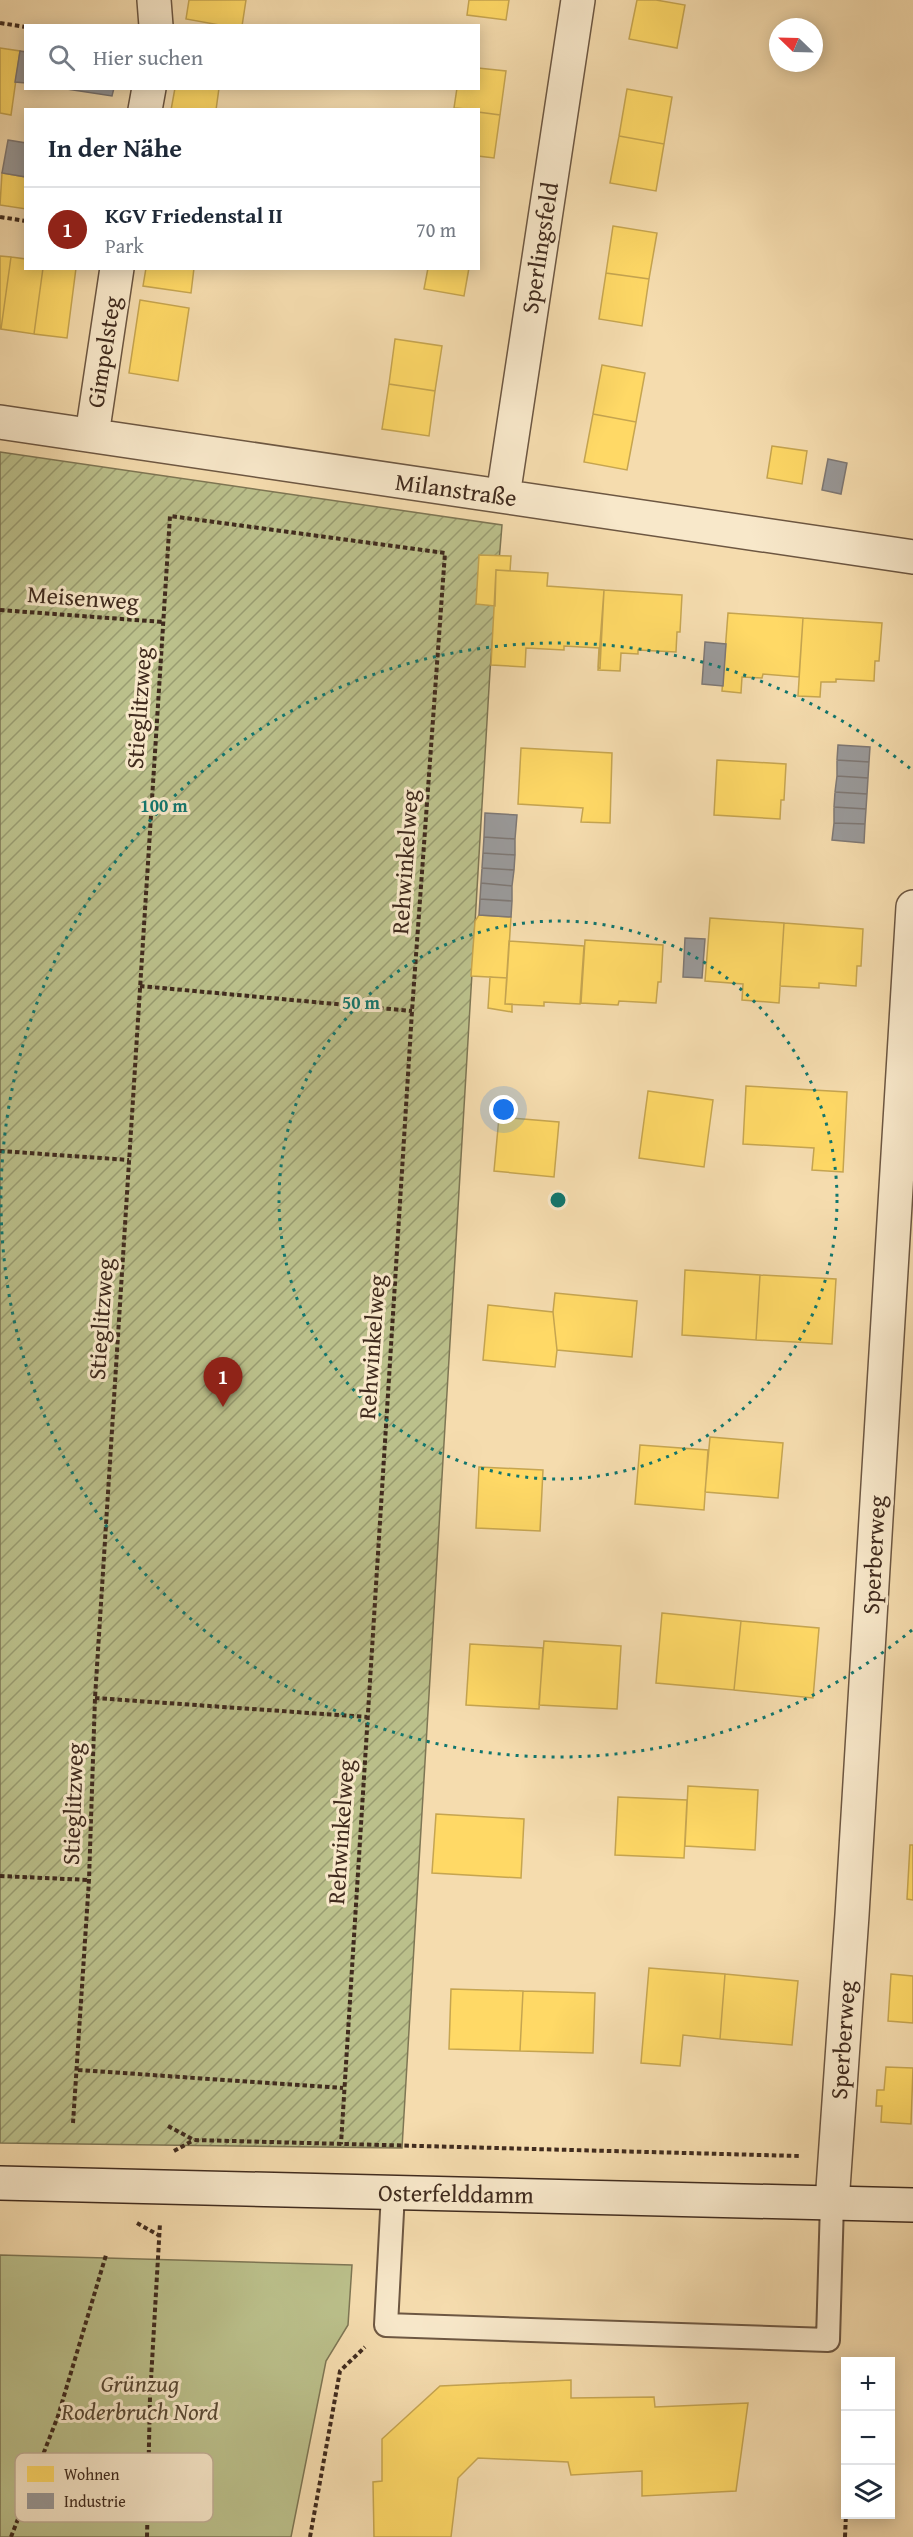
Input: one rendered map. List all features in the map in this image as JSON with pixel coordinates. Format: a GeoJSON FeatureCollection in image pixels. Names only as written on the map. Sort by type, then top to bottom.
{"type":"FeatureCollection","features":[{"type":"Feature","properties":{"kind":"street"},"geometry":{"type":"LineString","coordinates":[[154,0],[156,24]]}},
{"type":"Feature","properties":{"kind":"street","name":"Sperlingsfeld"},"geometry":{"type":"LineString","coordinates":[[502,496],[578,0]]}},
{"type":"Feature","properties":{"kind":"street"},"geometry":{"type":"LineString","coordinates":[[145,108],[149,90]]}},
{"type":"Feature","properties":{"kind":"street","name":"Gimpelsteg"},"geometry":{"type":"LineString","coordinates":[[92,435],[117,270]]}},
{"type":"Feature","properties":{"kind":"street","name":"Milanstraße"},"geometry":{"type":"LineString","coordinates":[[0,422],[913,557]]}},
{"type":"Feature","properties":{"kind":"street","name":"Sperberweg"},"geometry":{"type":"LineString","coordinates":[[832,2203],[913,907]]}},
{"type":"Feature","properties":{"kind":"street","name":"Osterfelddamm"},"geometry":{"type":"LineString","coordinates":[[0,2183],[913,2205]]}},
{"type":"Feature","properties":{"kind":"lane"},"geometry":{"type":"LineString","coordinates":[[393,2193],[386,2325],[828,2340],[832,2203]]}},
{"type":"Feature","properties":{"kind":"path"},"geometry":{"type":"LineString","coordinates":[[0,23],[24,27]]}},
{"type":"Feature","properties":{"kind":"path"},"geometry":{"type":"LineString","coordinates":[[0,217],[24,221]]}},
{"type":"Feature","properties":{"kind":"path","name":"Stieglitzweg"},"geometry":{"type":"LineString","coordinates":[[73,2123],[88,1880],[95,1698],[170,516],[445,553]]}},
{"type":"Feature","properties":{"kind":"path","name":"Rehwinkelweg"},"geometry":{"type":"LineString","coordinates":[[341,2144],[412,1011],[445,553]]}},
{"type":"Feature","properties":{"kind":"path","name":"Meisenweg"},"geometry":{"type":"LineString","coordinates":[[0,610],[163,622]]}},
{"type":"Feature","properties":{"kind":"path"},"geometry":{"type":"LineString","coordinates":[[140,986],[412,1011]]}},
{"type":"Feature","properties":{"kind":"path"},"geometry":{"type":"LineString","coordinates":[[0,1151],[129,1160]]}},
{"type":"Feature","properties":{"kind":"path"},"geometry":{"type":"LineString","coordinates":[[95,1698],[367,1716]]}},
{"type":"Feature","properties":{"kind":"path"},"geometry":{"type":"LineString","coordinates":[[0,1876],[88,1880]]}},
{"type":"Feature","properties":{"kind":"path"},"geometry":{"type":"LineString","coordinates":[[78,2070],[343,2088]]}},
{"type":"Feature","properties":{"kind":"path"},"geometry":{"type":"LineString","coordinates":[[168,2126],[194,2140],[806,2157]]}},
{"type":"Feature","properties":{"kind":"path"},"geometry":{"type":"LineString","coordinates":[[149,2453],[160,2236]]}},
{"type":"Feature","properties":{"kind":"path"},"geometry":{"type":"LineString","coordinates":[[44,2453],[58,2416],[106,2255]]}},
{"type":"Feature","properties":{"kind":"path"},"geometry":{"type":"LineString","coordinates":[[310,2537],[340,2371],[386,2325]]}},
{"type":"Feature","properties":{"kind":"path"},"geometry":{"type":"LineString","coordinates":[[845,2537],[846,2519]]}},
{"type":"Feature","properties":{"kind":"path"},"geometry":{"type":"LineString","coordinates":[[11,2537],[17,2522]]}},
{"type":"Feature","properties":{"kind":"path"},"geometry":{"type":"LineString","coordinates":[[147,2522],[147,2537]]}},
{"type":"Feature","properties":{"kind":"green space"},"geometry":{"type":"Polygon","coordinates":[[[0,452],[502,525],[490,671],[402,2148],[0,2143],[0,452]]]}},
{"type":"Feature","properties":{"kind":"green space","name":"Grünzug Roderbruch Nord"},"geometry":{"type":"Polygon","coordinates":[[[0,2255],[352,2265],[348,2325],[326,2361],[291,2537],[0,2537],[0,2255]]]}},
{"type":"Feature","properties":{"kind":"building: Wohnen"},"geometry":{"type":"Polygon","coordinates":[[[189,0],[246,0],[242,24],[214,24],[186,19],[189,0]]]}},
{"type":"Feature","properties":{"kind":"building: Wohnen"},"geometry":{"type":"Polygon","coordinates":[[[469,0],[509,0],[506,20],[467,15],[469,0]]]}},
{"type":"Feature","properties":{"kind":"building: Wohnen"},"geometry":{"type":"Polygon","coordinates":[[[637,0],[656,0],[685,5],[677,48],[629,39],[637,0]]]}},
{"type":"Feature","properties":{"kind":"building: Wohnen"},"geometry":{"type":"Polygon","coordinates":[[[0,48],[20,51],[11,115],[0,113],[0,48]]]}},
{"type":"Feature","properties":{"kind":"building: Wohnen"},"geometry":{"type":"Polygon","coordinates":[[[480,68],[506,71],[500,115],[480,112],[480,108],[454,108],[457,90],[480,90],[480,68]]]}},
{"type":"Feature","properties":{"kind":"building: Wohnen"},"geometry":{"type":"Polygon","coordinates":[[[627,89],[672,97],[664,144],[619,136],[627,89]]]}},
{"type":"Feature","properties":{"kind":"building: Wohnen"},"geometry":{"type":"Polygon","coordinates":[[[175,90],[219,90],[216,108],[171,108],[175,90]]]}},
{"type":"Feature","properties":{"kind":"building: Wohnen"},"geometry":{"type":"Polygon","coordinates":[[[480,112],[500,115],[494,158],[480,156],[480,112]]]}},
{"type":"Feature","properties":{"kind":"building: Wohnen"},"geometry":{"type":"Polygon","coordinates":[[[619,136],[664,144],[656,191],[610,183],[619,136]]]}},
{"type":"Feature","properties":{"kind":"building: Wohnen"},"geometry":{"type":"Polygon","coordinates":[[[2,173],[24,177],[24,209],[0,205],[2,173]]]}},
{"type":"Feature","properties":{"kind":"building: Wohnen"},"geometry":{"type":"Polygon","coordinates":[[[613,226],[657,233],[649,279],[606,273],[613,226]]]}},
{"type":"Feature","properties":{"kind":"building: Wohnen"},"geometry":{"type":"Polygon","coordinates":[[[0,256],[11,257],[1,329],[0,329],[0,256]]]}},
{"type":"Feature","properties":{"kind":"building: Wohnen"},"geometry":{"type":"Polygon","coordinates":[[[11,257],[24,259],[24,270],[43,270],[34,334],[1,329],[11,257]]]}},
{"type":"Feature","properties":{"kind":"building: Wohnen"},"geometry":{"type":"Polygon","coordinates":[[[43,270],[76,270],[67,338],[34,334],[43,270]]]}},
{"type":"Feature","properties":{"kind":"building: Wohnen"},"geometry":{"type":"Polygon","coordinates":[[[146,270],[194,270],[191,293],[143,286],[146,270]]]}},
{"type":"Feature","properties":{"kind":"building: Wohnen"},"geometry":{"type":"Polygon","coordinates":[[[428,270],[469,270],[464,296],[424,289],[428,270]]]}},
{"type":"Feature","properties":{"kind":"building: Wohnen"},"geometry":{"type":"Polygon","coordinates":[[[606,273],[649,279],[642,326],[599,319],[606,273]]]}},
{"type":"Feature","properties":{"kind":"building: Wohnen"},"geometry":{"type":"Polygon","coordinates":[[[140,300],[189,308],[178,381],[129,373],[140,300]]]}},
{"type":"Feature","properties":{"kind":"building: Wohnen"},"geometry":{"type":"Polygon","coordinates":[[[395,339],[442,346],[435,391],[389,384],[395,339]]]}},
{"type":"Feature","properties":{"kind":"building: Wohnen"},"geometry":{"type":"Polygon","coordinates":[[[602,365],[645,373],[636,422],[593,414],[602,365]]]}},
{"type":"Feature","properties":{"kind":"building: Wohnen"},"geometry":{"type":"Polygon","coordinates":[[[389,384],[435,391],[429,436],[382,429],[389,384]]]}},
{"type":"Feature","properties":{"kind":"building: Wohnen"},"geometry":{"type":"Polygon","coordinates":[[[593,414],[636,422],[627,470],[584,462],[593,414]]]}},
{"type":"Feature","properties":{"kind":"building: Wohnen"},"geometry":{"type":"Polygon","coordinates":[[[772,446],[807,451],[802,484],[767,478],[772,446]]]}},
{"type":"Feature","properties":{"kind":"building: Wohnen"},"geometry":{"type":"Polygon","coordinates":[[[479,555],[511,556],[510,571],[496,570],[495,606],[476,604],[479,555]]]}},
{"type":"Feature","properties":{"kind":"building: Wohnen"},"geometry":{"type":"Polygon","coordinates":[[[496,570],[548,573],[547,586],[604,590],[600,668],[598,667],[599,648],[564,646],[564,650],[526,648],[525,667],[491,665],[496,570]]]}},
{"type":"Feature","properties":{"kind":"building: Wohnen"},"geometry":{"type":"Polygon","coordinates":[[[604,590],[682,595],[680,632],[677,632],[676,652],[638,650],[638,654],[621,653],[620,671],[598,670],[604,590]]]}},
{"type":"Feature","properties":{"kind":"building: Wohnen"},"geometry":{"type":"Polygon","coordinates":[[[728,613],[803,618],[799,677],[763,674],[762,678],[742,677],[741,693],[722,691],[728,613]]]}},
{"type":"Feature","properties":{"kind":"building: Wohnen"},"geometry":{"type":"Polygon","coordinates":[[[803,618],[882,623],[879,661],[875,661],[874,681],[836,679],[836,682],[821,682],[820,697],[798,696],[803,618]]]}},
{"type":"Feature","properties":{"kind":"building: Wohnen"},"geometry":{"type":"Polygon","coordinates":[[[521,748],[612,753],[610,823],[581,822],[583,808],[518,804],[521,748]]]}},
{"type":"Feature","properties":{"kind":"building: Wohnen"},"geometry":{"type":"Polygon","coordinates":[[[717,760],[786,764],[784,800],[781,800],[780,819],[714,815],[717,760]]]}},
{"type":"Feature","properties":{"kind":"building: Wohnen"},"geometry":{"type":"Polygon","coordinates":[[[479,915],[511,917],[507,978],[471,976],[475,921],[479,915]]]}},
{"type":"Feature","properties":{"kind":"building: Wohnen"},"geometry":{"type":"Polygon","coordinates":[[[710,918],[784,923],[779,1003],[742,1000],[743,984],[705,981],[710,918]]]}},
{"type":"Feature","properties":{"kind":"building: Wohnen"},"geometry":{"type":"Polygon","coordinates":[[[784,923],[863,929],[861,966],[857,966],[856,986],[819,983],[819,988],[780,986],[784,923]]]}},
{"type":"Feature","properties":{"kind":"building: Wohnen"},"geometry":{"type":"Polygon","coordinates":[[[585,940],[663,945],[661,982],[658,982],[656,1003],[619,1001],[618,1005],[581,1003],[585,940]]]}},
{"type":"Feature","properties":{"kind":"building: Wohnen"},"geometry":{"type":"Polygon","coordinates":[[[509,941],[584,946],[580,1004],[544,1002],[544,1006],[505,1004],[509,941]]]}},
{"type":"Feature","properties":{"kind":"building: Wohnen"},"geometry":{"type":"Polygon","coordinates":[[[490,977],[507,978],[505,1004],[512,1004],[512,1012],[488,1008],[490,977]]]}},
{"type":"Feature","properties":{"kind":"building: Wohnen"},"geometry":{"type":"Polygon","coordinates":[[[746,1086],[847,1092],[843,1172],[812,1170],[814,1148],[743,1144],[746,1086]]]}},
{"type":"Feature","properties":{"kind":"building: Wohnen"},"geometry":{"type":"Polygon","coordinates":[[[648,1091],[713,1100],[704,1167],[639,1158],[648,1091]]]}},
{"type":"Feature","properties":{"kind":"building: Wohnen"},"geometry":{"type":"Polygon","coordinates":[[[499,1117],[559,1122],[554,1177],[494,1171],[499,1117]]]}},
{"type":"Feature","properties":{"kind":"building: Wohnen"},"geometry":{"type":"Polygon","coordinates":[[[685,1270],[760,1275],[756,1340],[682,1335],[685,1270]]]}},
{"type":"Feature","properties":{"kind":"building: Wohnen"},"geometry":{"type":"Polygon","coordinates":[[[760,1275],[836,1279],[832,1344],[756,1340],[760,1275]]]}},
{"type":"Feature","properties":{"kind":"building: Wohnen"},"geometry":{"type":"Polygon","coordinates":[[[555,1293],[637,1301],[632,1357],[557,1350],[553,1312],[555,1293]]]}},
{"type":"Feature","properties":{"kind":"building: Wohnen"},"geometry":{"type":"Polygon","coordinates":[[[488,1305],[553,1312],[557,1350],[555,1367],[483,1360],[488,1305]]]}},
{"type":"Feature","properties":{"kind":"building: Wohnen"},"geometry":{"type":"Polygon","coordinates":[[[710,1437],[783,1443],[778,1498],[705,1492],[710,1437]]]}},
{"type":"Feature","properties":{"kind":"building: Wohnen"},"geometry":{"type":"Polygon","coordinates":[[[640,1445],[708,1450],[704,1510],[635,1504],[640,1445]]]}},
{"type":"Feature","properties":{"kind":"building: Wohnen"},"geometry":{"type":"Polygon","coordinates":[[[479,1467],[543,1470],[540,1531],[476,1528],[479,1467]]]}},
{"type":"Feature","properties":{"kind":"building: Wohnen"},"geometry":{"type":"Polygon","coordinates":[[[662,1613],[741,1621],[734,1690],[656,1683],[662,1613]]]}},
{"type":"Feature","properties":{"kind":"building: Wohnen"},"geometry":{"type":"Polygon","coordinates":[[[741,1621],[819,1628],[813,1698],[734,1690],[741,1621]]]}},
{"type":"Feature","properties":{"kind":"building: Wohnen"},"geometry":{"type":"Polygon","coordinates":[[[544,1641],[621,1646],[617,1709],[539,1705],[544,1641]]]}},
{"type":"Feature","properties":{"kind":"building: Wohnen"},"geometry":{"type":"Polygon","coordinates":[[[470,1644],[543,1648],[539,1709],[466,1705],[470,1644]]]}},
{"type":"Feature","properties":{"kind":"building: Wohnen"},"geometry":{"type":"Polygon","coordinates":[[[688,1786],[758,1790],[755,1850],[685,1846],[688,1786]]]}},
{"type":"Feature","properties":{"kind":"building: Wohnen"},"geometry":{"type":"Polygon","coordinates":[[[618,1797],[687,1800],[684,1858],[615,1855],[618,1797]]]}},
{"type":"Feature","properties":{"kind":"building: Wohnen"},"geometry":{"type":"Polygon","coordinates":[[[436,1814],[524,1819],[521,1878],[432,1873],[436,1814]]]}},
{"type":"Feature","properties":{"kind":"building: Wohnen"},"geometry":{"type":"Polygon","coordinates":[[[910,1845],[913,1845],[913,1900],[907,1899],[910,1845]]]}},
{"type":"Feature","properties":{"kind":"building: Wohnen"},"geometry":{"type":"Polygon","coordinates":[[[649,1968],[725,1974],[720,2039],[683,2035],[680,2066],[641,2063],[649,1968]]]}},
{"type":"Feature","properties":{"kind":"building: Wohnen"},"geometry":{"type":"Polygon","coordinates":[[[725,1974],[798,1981],[792,2045],[720,2039],[725,1974]]]}},
{"type":"Feature","properties":{"kind":"building: Wohnen"},"geometry":{"type":"Polygon","coordinates":[[[891,1974],[913,1976],[913,2023],[888,2021],[891,1974]]]}},
{"type":"Feature","properties":{"kind":"building: Wohnen"},"geometry":{"type":"Polygon","coordinates":[[[451,1989],[523,1991],[520,2051],[449,2049],[451,1989]]]}},
{"type":"Feature","properties":{"kind":"building: Wohnen"},"geometry":{"type":"Polygon","coordinates":[[[523,1991],[595,1993],[593,2053],[520,2051],[523,1991]]]}},
{"type":"Feature","properties":{"kind":"building: Wohnen"},"geometry":{"type":"Polygon","coordinates":[[[886,2067],[913,2068],[911,2124],[881,2122],[882,2106],[876,2106],[877,2090],[884,2090],[886,2067]]]}},
{"type":"Feature","properties":{"kind":"building: Wohnen"},"geometry":{"type":"Polygon","coordinates":[[[571,2380],[571,2398],[654,2397],[655,2407],[748,2403],[736,2491],[642,2496],[642,2471],[571,2475],[568,2462],[478,2458],[458,2478],[451,2537],[374,2537],[373,2482],[382,2481],[382,2439],[440,2386],[571,2380]]]}},
{"type":"Feature","properties":{"kind":"building: Industrie"},"geometry":{"type":"Polygon","coordinates":[[[20,51],[24,52],[24,83],[15,82],[20,51]]]}},
{"type":"Feature","properties":{"kind":"building: Industrie"},"geometry":{"type":"Polygon","coordinates":[[[73,90],[114,90],[112,96],[73,90]]]}},
{"type":"Feature","properties":{"kind":"building: Industrie"},"geometry":{"type":"Polygon","coordinates":[[[8,140],[24,143],[24,177],[2,173],[8,140]]]}},
{"type":"Feature","properties":{"kind":"building: Industrie"},"geometry":{"type":"Polygon","coordinates":[[[828,459],[847,463],[841,494],[822,490],[828,459]]]}},
{"type":"Feature","properties":{"kind":"building: Industrie"},"geometry":{"type":"Polygon","coordinates":[[[705,642],[726,644],[723,686],[702,684],[705,642]]]}},
{"type":"Feature","properties":{"kind":"building: Industrie"},"geometry":{"type":"Polygon","coordinates":[[[838,745],[870,747],[869,762],[837,760],[838,745]]]}},
{"type":"Feature","properties":{"kind":"building: Industrie"},"geometry":{"type":"Polygon","coordinates":[[[837,760],[869,762],[868,778],[837,776],[837,760]]]}},
{"type":"Feature","properties":{"kind":"building: Industrie"},"geometry":{"type":"Polygon","coordinates":[[[837,776],[868,778],[867,794],[835,792],[837,776]]]}},
{"type":"Feature","properties":{"kind":"building: Industrie"},"geometry":{"type":"Polygon","coordinates":[[[835,792],[867,794],[866,809],[834,807],[835,792]]]}},
{"type":"Feature","properties":{"kind":"building: Industrie"},"geometry":{"type":"Polygon","coordinates":[[[834,807],[866,809],[865,824],[834,823],[834,807]]]}},
{"type":"Feature","properties":{"kind":"building: Industrie"},"geometry":{"type":"Polygon","coordinates":[[[485,813],[517,815],[515,839],[484,837],[485,813]]]}},
{"type":"Feature","properties":{"kind":"building: Industrie"},"geometry":{"type":"Polygon","coordinates":[[[834,823],[865,824],[864,843],[832,840],[834,823]]]}},
{"type":"Feature","properties":{"kind":"building: Industrie"},"geometry":{"type":"Polygon","coordinates":[[[484,837],[515,839],[515,855],[483,853],[484,837]]]}},
{"type":"Feature","properties":{"kind":"building: Industrie"},"geometry":{"type":"Polygon","coordinates":[[[483,853],[515,855],[514,870],[482,868],[483,853]]]}},
{"type":"Feature","properties":{"kind":"building: Industrie"},"geometry":{"type":"Polygon","coordinates":[[[482,868],[514,870],[512,886],[481,883],[482,868]]]}},
{"type":"Feature","properties":{"kind":"building: Industrie"},"geometry":{"type":"Polygon","coordinates":[[[481,883],[512,886],[512,901],[480,899],[481,883]]]}},
{"type":"Feature","properties":{"kind":"building: Industrie"},"geometry":{"type":"Polygon","coordinates":[[[480,899],[512,901],[511,917],[479,915],[480,899]]]}},
{"type":"Feature","properties":{"kind":"building: Industrie"},"geometry":{"type":"Polygon","coordinates":[[[685,938],[705,939],[702,978],[683,977],[685,938]]]}},
{"type":"Feature","properties":{"kind":"place","name":"KGV Friedenstal II"},"geometry":{"type":"Point","coordinates":[223,1407]}}]}
